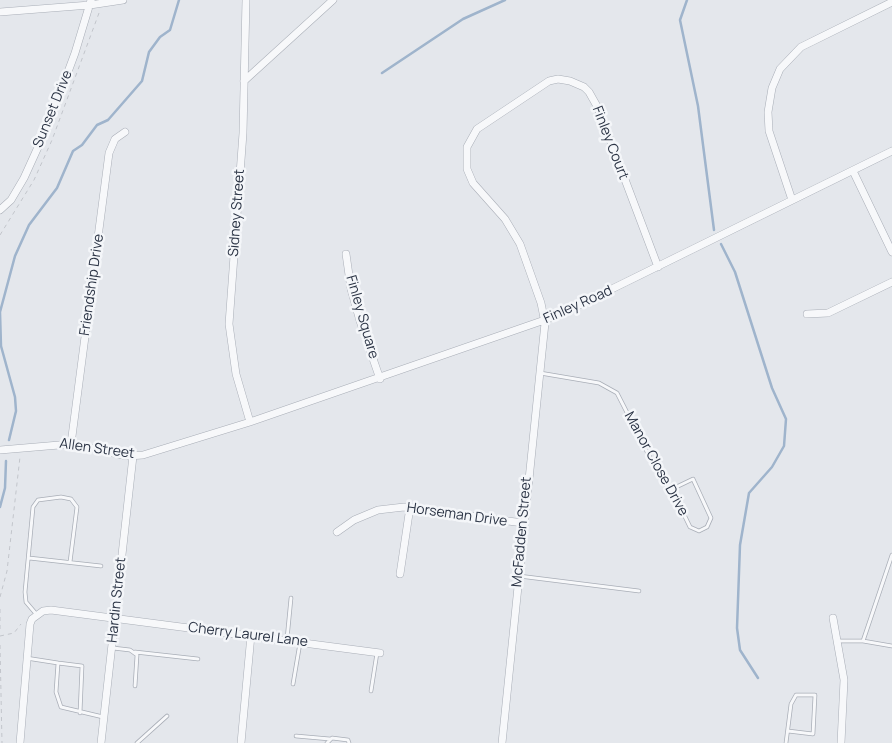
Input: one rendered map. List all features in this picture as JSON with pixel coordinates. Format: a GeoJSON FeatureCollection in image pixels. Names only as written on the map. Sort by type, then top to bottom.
{"type":"FeatureCollection","features":[{"type":"Feature","properties":{"kind":"street"},"geometry":{"type":"LineString","coordinates":[[0,12],[123,0]]}},
{"type":"Feature","properties":{"kind":"street","name":"Sidney Street"},"geometry":{"type":"LineString","coordinates":[[246,0],[242,151],[229,338],[236,374],[250,422]]}},
{"type":"Feature","properties":{"kind":"street"},"geometry":{"type":"LineString","coordinates":[[244,81],[333,0]]}},
{"type":"Feature","properties":{"kind":"street","name":"Sunset Drive"},"geometry":{"type":"LineString","coordinates":[[0,210],[11,200],[24,178],[49,124],[91,2]]}},
{"type":"Feature","properties":{"kind":"street"},"geometry":{"type":"LineString","coordinates":[[792,200],[769,131],[768,112],[772,88],[780,69],[801,47],[892,2]]}},
{"type":"Feature","properties":{"kind":"street","name":"Finley Court"},"geometry":{"type":"LineString","coordinates":[[544,320],[520,244],[506,219],[473,183],[467,169],[466,160],[467,147],[477,129],[548,82],[570,81],[578,83],[590,92],[658,267]]}},
{"type":"Feature","properties":{"kind":"street","name":"Friendship Drive"},"geometry":{"type":"LineString","coordinates":[[71,444],[110,153],[115,139],[125,132]]}},
{"type":"Feature","properties":{"kind":"street","name":"Finley Road"},"geometry":{"type":"LineString","coordinates":[[250,422],[380,379],[544,320],[658,267],[892,151]]}},
{"type":"Feature","properties":{"kind":"street"},"geometry":{"type":"LineString","coordinates":[[853,171],[892,252]]}},
{"type":"Feature","properties":{"kind":"street","name":"Finley Square"},"geometry":{"type":"LineString","coordinates":[[346,254],[351,289],[380,379]]}},
{"type":"Feature","properties":{"kind":"street"},"geometry":{"type":"LineString","coordinates":[[807,314],[828,313],[892,282]]}},
{"type":"Feature","properties":{"kind":"street","name":"McFadden Street"},"geometry":{"type":"LineString","coordinates":[[502,743],[544,320]]}},
{"type":"Feature","properties":{"kind":"street","name":"Allen Street"},"geometry":{"type":"LineString","coordinates":[[0,450],[55,443],[71,444],[133,456],[154,454],[250,422]]}},
{"type":"Feature","properties":{"kind":"street","name":"Hardin Street"},"geometry":{"type":"LineString","coordinates":[[101,743],[133,456]]}},
{"type":"Feature","properties":{"kind":"street"},"geometry":{"type":"LineString","coordinates":[[400,574],[410,507]]}},
{"type":"Feature","properties":{"kind":"street","name":"Horseman Drive"},"geometry":{"type":"LineString","coordinates":[[336,532],[354,520],[378,510],[410,507],[523,524]]}},
{"type":"Feature","properties":{"kind":"street","name":"Cherry Laurel Lane"},"geometry":{"type":"LineString","coordinates":[[37,616],[51,610],[379,653]]}},
{"type":"Feature","properties":{"kind":"street"},"geometry":{"type":"LineString","coordinates":[[20,743],[30,624],[37,616]]}},
{"type":"Feature","properties":{"kind":"street"},"geometry":{"type":"LineString","coordinates":[[833,618],[844,680],[841,743]]}},
{"type":"Feature","properties":{"kind":"street"},"geometry":{"type":"LineString","coordinates":[[241,743],[251,635]]}},
{"type":"Feature","properties":{"kind":"lane","name":"Manor Close Drive"},"geometry":{"type":"LineString","coordinates":[[539,373],[599,383],[617,393],[662,481],[670,490],[690,527],[699,531],[709,523],[710,518],[693,479],[670,490]]}},
{"type":"Feature","properties":{"kind":"lane"},"geometry":{"type":"LineString","coordinates":[[37,616],[26,602],[25,592],[33,507],[38,500],[62,496],[71,499],[77,507],[70,562]]}},
{"type":"Feature","properties":{"kind":"lane"},"geometry":{"type":"LineString","coordinates":[[863,641],[892,554]]}},
{"type":"Feature","properties":{"kind":"lane"},"geometry":{"type":"LineString","coordinates":[[29,558],[101,566]]}},
{"type":"Feature","properties":{"kind":"lane"},"geometry":{"type":"LineString","coordinates":[[518,576],[639,591]]}},
{"type":"Feature","properties":{"kind":"lane"},"geometry":{"type":"LineString","coordinates":[[287,640],[291,598]]}},
{"type":"Feature","properties":{"kind":"lane"},"geometry":{"type":"LineString","coordinates":[[837,641],[863,641],[892,646]]}},
{"type":"Feature","properties":{"kind":"lane"},"geometry":{"type":"LineString","coordinates":[[293,684],[300,642]]}},
{"type":"Feature","properties":{"kind":"lane"},"geometry":{"type":"LineString","coordinates":[[112,648],[198,659]]}},
{"type":"Feature","properties":{"kind":"lane"},"geometry":{"type":"LineString","coordinates":[[135,652],[138,659],[135,686]]}},
{"type":"Feature","properties":{"kind":"lane"},"geometry":{"type":"LineString","coordinates":[[371,691],[379,653]]}},
{"type":"Feature","properties":{"kind":"lane"},"geometry":{"type":"LineString","coordinates":[[26,658],[82,666],[80,713]]}},
{"type":"Feature","properties":{"kind":"lane"},"geometry":{"type":"LineString","coordinates":[[58,663],[57,699],[61,707],[80,713],[104,717]]}},
{"type":"Feature","properties":{"kind":"lane"},"geometry":{"type":"LineString","coordinates":[[786,743],[791,704],[796,695],[815,695],[813,734],[788,731]]}},
{"type":"Feature","properties":{"kind":"lane"},"geometry":{"type":"LineString","coordinates":[[137,743],[167,716]]}},
{"type":"Feature","properties":{"kind":"lane"},"geometry":{"type":"LineString","coordinates":[[296,736],[328,741],[348,740],[349,743]]}},
{"type":"Feature","properties":{"kind":"path"},"geometry":{"type":"LineString","coordinates":[[0,597],[7,571],[19,468],[20,455],[14,456]]}},
{"type":"Feature","properties":{"kind":"path"},"geometry":{"type":"LineString","coordinates":[[0,609],[0,632]]}},
{"type":"Feature","properties":{"kind":"path"},"geometry":{"type":"LineString","coordinates":[[0,636],[14,633],[22,622]]}},
{"type":"Feature","properties":{"kind":"path"},"geometry":{"type":"LineString","coordinates":[[0,645],[2,743]]}},
{"type":"Feature","properties":{"kind":"waterway"},"geometry":{"type":"LineString","coordinates":[[9,440],[16,411],[15,397],[1,346],[0,312],[15,256],[29,225],[57,188],[73,151],[82,145],[97,125],[108,120],[142,81],[149,52],[160,37],[170,30],[179,0]]}},
{"type":"Feature","properties":{"kind":"waterway"},"geometry":{"type":"LineString","coordinates":[[382,73],[463,19],[505,0]]}},
{"type":"Feature","properties":{"kind":"waterway"},"geometry":{"type":"LineString","coordinates":[[687,0],[680,20],[698,106],[714,230]]}},
{"type":"Feature","properties":{"kind":"waterway"},"geometry":{"type":"LineString","coordinates":[[721,244],[735,272],[772,388],[786,419],[784,446],[772,467],[749,493],[740,545],[737,628],[740,650],[758,678]]}},
{"type":"Feature","properties":{"kind":"waterway"},"geometry":{"type":"LineString","coordinates":[[0,507],[5,488],[6,461]]}}]}
